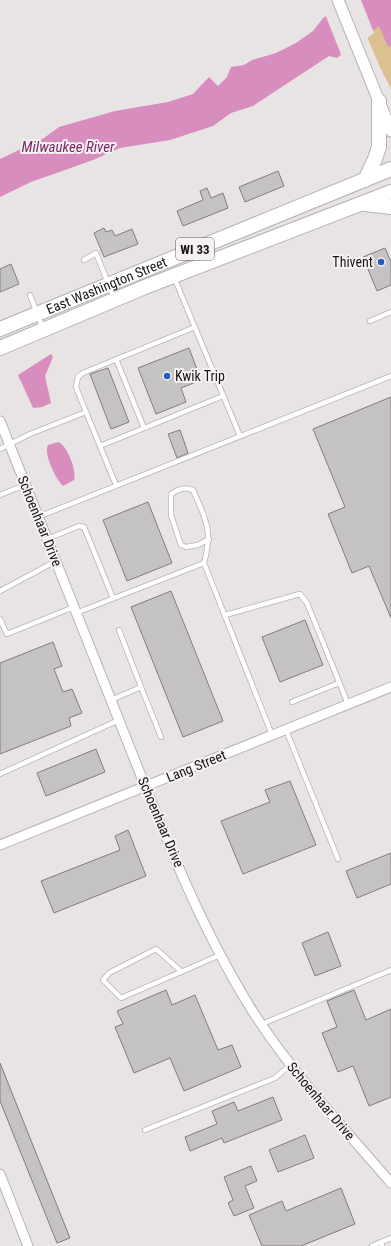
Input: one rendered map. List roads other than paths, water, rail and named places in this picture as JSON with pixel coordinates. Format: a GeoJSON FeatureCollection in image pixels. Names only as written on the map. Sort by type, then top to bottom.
{"type":"FeatureCollection","features":[{"type":"Feature","properties":{"kind":"main road"},"geometry":{"type":"LineString","coordinates":[[379,101],[391,113]]}},
{"type":"Feature","properties":{"kind":"main road"},"geometry":{"type":"LineString","coordinates":[[365,180],[379,147],[379,101]]}},
{"type":"Feature","properties":{"kind":"main road","name":"East Washington Street"},"geometry":{"type":"LineString","coordinates":[[0,348],[174,276],[222,248],[391,169]]}},
{"type":"Feature","properties":{"kind":"main road","name":"East Washington Street"},"geometry":{"type":"LineString","coordinates":[[0,329],[108,284],[362,204],[391,192]]}},
{"type":"Feature","properties":{"kind":"main road"},"geometry":{"type":"LineString","coordinates":[[362,204],[391,207]]}},
{"type":"Feature","properties":{"kind":"street"},"geometry":{"type":"LineString","coordinates":[[338,0],[391,131]]}},
{"type":"Feature","properties":{"kind":"street","name":"Schoenhaar Drive"},"geometry":{"type":"LineString","coordinates":[[0,421],[145,787],[207,931],[262,1024],[290,1065],[391,1183]]}},
{"type":"Feature","properties":{"kind":"street","name":"Lang Street"},"geometry":{"type":"LineString","coordinates":[[0,845],[391,687]]}},
{"type":"Feature","properties":{"kind":"street"},"geometry":{"type":"LineString","coordinates":[[1,1180],[28,1246]]}},
{"type":"Feature","properties":{"kind":"lane"},"geometry":{"type":"LineString","coordinates":[[84,260],[96,253],[115,300]]}},
{"type":"Feature","properties":{"kind":"lane"},"geometry":{"type":"LineString","coordinates":[[174,276],[240,436]]}},
{"type":"Feature","properties":{"kind":"lane"},"geometry":{"type":"LineString","coordinates":[[30,295],[44,330]]}},
{"type":"Feature","properties":{"kind":"lane"},"geometry":{"type":"LineString","coordinates":[[370,321],[391,312]]}},
{"type":"Feature","properties":{"kind":"lane"},"geometry":{"type":"LineString","coordinates":[[116,486],[76,387],[78,376],[195,327]]}},
{"type":"Feature","properties":{"kind":"lane"},"geometry":{"type":"LineString","coordinates":[[116,359],[144,428]]}},
{"type":"Feature","properties":{"kind":"lane"},"geometry":{"type":"LineString","coordinates":[[38,516],[391,376]]}},
{"type":"Feature","properties":{"kind":"lane"},"geometry":{"type":"LineString","coordinates":[[100,446],[223,396]]}},
{"type":"Feature","properties":{"kind":"lane"},"geometry":{"type":"LineString","coordinates":[[0,449],[10,446],[30,434],[86,412]]}},
{"type":"Feature","properties":{"kind":"lane"},"geometry":{"type":"LineString","coordinates":[[0,495],[26,485]]}},
{"type":"Feature","properties":{"kind":"lane"},"geometry":{"type":"LineString","coordinates":[[209,539],[198,545],[186,548],[181,545],[171,515],[171,494],[178,489],[187,488],[193,490],[208,525],[209,539],[204,563],[272,736]]}},
{"type":"Feature","properties":{"kind":"lane"},"geometry":{"type":"LineString","coordinates":[[47,539],[79,526],[84,527],[113,598]]}},
{"type":"Feature","properties":{"kind":"lane"},"geometry":{"type":"LineString","coordinates":[[0,591],[56,561]]}},
{"type":"Feature","properties":{"kind":"lane"},"geometry":{"type":"LineString","coordinates":[[0,620],[7,634],[113,598],[204,563]]}},
{"type":"Feature","properties":{"kind":"lane"},"geometry":{"type":"LineString","coordinates":[[224,615],[300,594],[307,603],[348,704]]}},
{"type":"Feature","properties":{"kind":"lane"},"geometry":{"type":"LineString","coordinates":[[119,630],[161,737]]}},
{"type":"Feature","properties":{"kind":"lane"},"geometry":{"type":"LineString","coordinates":[[292,702],[339,683]]}},
{"type":"Feature","properties":{"kind":"lane"},"geometry":{"type":"LineString","coordinates":[[111,700],[141,687]]}},
{"type":"Feature","properties":{"kind":"lane"},"geometry":{"type":"LineString","coordinates":[[0,774],[119,720]]}},
{"type":"Feature","properties":{"kind":"lane"},"geometry":{"type":"LineString","coordinates":[[286,730],[338,859]]}},
{"type":"Feature","properties":{"kind":"lane"},"geometry":{"type":"LineString","coordinates":[[182,972],[156,949],[109,973],[103,980],[121,998],[182,972],[220,955]]}},
{"type":"Feature","properties":{"kind":"lane"},"geometry":{"type":"LineString","coordinates":[[262,1024],[391,970]]}},
{"type":"Feature","properties":{"kind":"lane"},"geometry":{"type":"LineString","coordinates":[[145,1130],[275,1078],[290,1065]]}},
{"type":"Feature","properties":{"kind":"lane"},"geometry":{"type":"LineString","coordinates":[[372,1246],[382,1244],[391,1238]]}},
{"type":"Feature","properties":{"kind":"water","name":"Milwaukee River"},"geometry":{"type":"Polygon","coordinates":[[[352,0],[391,0],[391,45],[388,47],[379,26],[337,58],[329,56],[253,106],[231,113],[213,126],[170,140],[120,148],[93,160],[31,182],[0,197],[0,159],[44,138],[59,127],[115,111],[168,102],[193,94],[209,77],[218,86],[227,77],[231,67],[244,65],[252,60],[276,53],[296,43],[313,31],[323,18],[352,0]]]}},
{"type":"Feature","properties":{"kind":"water"},"geometry":{"type":"Polygon","coordinates":[[[51,354],[53,357],[45,376],[51,403],[42,407],[33,408],[18,375],[51,354]]]}},
{"type":"Feature","properties":{"kind":"water"},"geometry":{"type":"Polygon","coordinates":[[[58,442],[68,453],[73,465],[75,476],[74,480],[63,486],[54,472],[47,454],[48,445],[58,442]]]}},
{"type":"Feature","properties":{"kind":"place","name":"Thivent"},"geometry":{"type":"Point","coordinates":[381,262]}},
{"type":"Feature","properties":{"kind":"place","name":"Kwik Trip"},"geometry":{"type":"Point","coordinates":[167,376]}}]}
